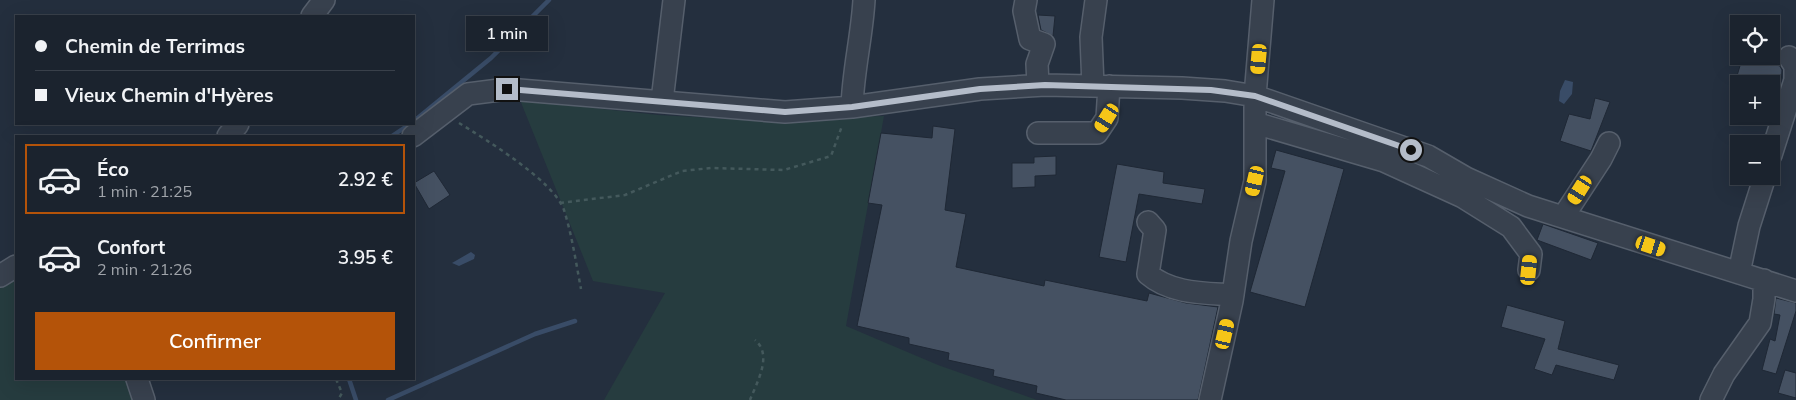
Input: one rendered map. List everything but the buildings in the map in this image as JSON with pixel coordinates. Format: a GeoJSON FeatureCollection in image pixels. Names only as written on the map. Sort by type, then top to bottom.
{"type":"FeatureCollection","features":[{"type":"Feature","properties":{"kind":"street"},"geometry":{"type":"LineString","coordinates":[[313,15],[324,0]]}},
{"type":"Feature","properties":{"kind":"street"},"geometry":{"type":"LineString","coordinates":[[662,101],[674,0]]}},
{"type":"Feature","properties":{"kind":"street"},"geometry":{"type":"LineString","coordinates":[[846,107],[859,49],[864,0]]}},
{"type":"Feature","properties":{"kind":"street"},"geometry":{"type":"LineString","coordinates":[[1026,0],[1024,11],[1030,39],[1044,44],[1037,64],[1038,85]]}},
{"type":"Feature","properties":{"kind":"street"},"geometry":{"type":"LineString","coordinates":[[1038,133],[1097,133],[1107,118],[1091,37],[1096,0]]}},
{"type":"Feature","properties":{"kind":"street"},"geometry":{"type":"LineString","coordinates":[[1210,400],[1255,181],[1255,96],[1263,0]]}},
{"type":"Feature","properties":{"kind":"street"},"geometry":{"type":"LineString","coordinates":[[1778,135],[1795,80],[1795,66],[1789,57]]}},
{"type":"Feature","properties":{"kind":"street"},"geometry":{"type":"LineString","coordinates":[[414,135],[468,94],[507,89],[785,112],[846,107],[980,89],[1038,85],[1217,91],[1255,96],[1428,156],[1466,178],[1528,206],[1796,291]]}},
{"type":"Feature","properties":{"kind":"street"},"geometry":{"type":"LineString","coordinates":[[1255,123],[1384,161],[1463,197],[1511,227],[1530,254],[1529,270]]}},
{"type":"Feature","properties":{"kind":"street"},"geometry":{"type":"LineString","coordinates":[[229,135],[237,125]]}},
{"type":"Feature","properties":{"kind":"street"},"geometry":{"type":"LineString","coordinates":[[1563,217],[1601,159],[1609,143]]}},
{"type":"Feature","properties":{"kind":"street"},"geometry":{"type":"LineString","coordinates":[[1739,273],[1749,226],[1761,185]]}},
{"type":"Feature","properties":{"kind":"street"},"geometry":{"type":"LineString","coordinates":[[1148,222],[1155,230],[1148,274],[1156,281],[1179,290],[1233,295]]}},
{"type":"Feature","properties":{"kind":"street"},"geometry":{"type":"LineString","coordinates":[[0,276],[15,267]]}},
{"type":"Feature","properties":{"kind":"street"},"geometry":{"type":"LineString","coordinates":[[1711,400],[1724,374],[1760,323],[1764,299],[1764,280]]}},
{"type":"Feature","properties":{"kind":"street"},"geometry":{"type":"LineString","coordinates":[[137,380],[144,400]]}},
{"type":"Feature","properties":{"kind":"path"},"geometry":{"type":"LineString","coordinates":[[560,203],[625,195],[682,171],[710,168],[784,170],[831,156],[842,130],[846,107]]}},
{"type":"Feature","properties":{"kind":"path"},"geometry":{"type":"LineString","coordinates":[[443,113],[491,141],[519,162],[550,191],[564,208],[581,288]]}},
{"type":"Feature","properties":{"kind":"path"},"geometry":{"type":"LineString","coordinates":[[750,400],[764,356],[760,344],[755,340]]}},
{"type":"Feature","properties":{"kind":"path"},"geometry":{"type":"LineString","coordinates":[[336,380],[342,393],[338,400]]}},
{"type":"Feature","properties":{"kind":"green space"},"geometry":{"type":"Polygon","coordinates":[[[520,100],[658,115],[750,120],[884,116],[846,326],[938,365],[1037,400],[604,400],[665,293],[593,281],[520,100]]]}},
{"type":"Feature","properties":{"kind":"green space"},"geometry":{"type":"Polygon","coordinates":[[[15,273],[15,380],[129,380],[137,400],[0,400],[0,282],[15,273]]]}},
{"type":"Feature","properties":{"kind":"water"},"geometry":{"type":"Polygon","coordinates":[[[1565,80],[1573,82],[1572,94],[1564,104],[1559,101],[1560,91],[1565,80]]]}},
{"type":"Feature","properties":{"kind":"water"},"geometry":{"type":"Polygon","coordinates":[[[471,252],[475,255],[474,259],[459,266],[452,263],[471,252]]]}},
{"type":"Feature","properties":{"kind":"waterway"},"geometry":{"type":"LineString","coordinates":[[415,120],[491,58],[549,0]]}},
{"type":"Feature","properties":{"kind":"waterway"},"geometry":{"type":"LineString","coordinates":[[394,135],[408,125]]}},
{"type":"Feature","properties":{"kind":"waterway"},"geometry":{"type":"LineString","coordinates":[[388,400],[535,334],[575,321]]}},
{"type":"Feature","properties":{"kind":"waterway"},"geometry":{"type":"LineString","coordinates":[[349,380],[356,400]]}},
{"type":"Feature","properties":{"kind":"route"},"geometry":{"type":"LineString","coordinates":[[507,89],[713,104],[785,112],[852,107],[980,89],[1045,85],[1182,88],[1225,91],[1255,96],[1411,150]]}}]}
